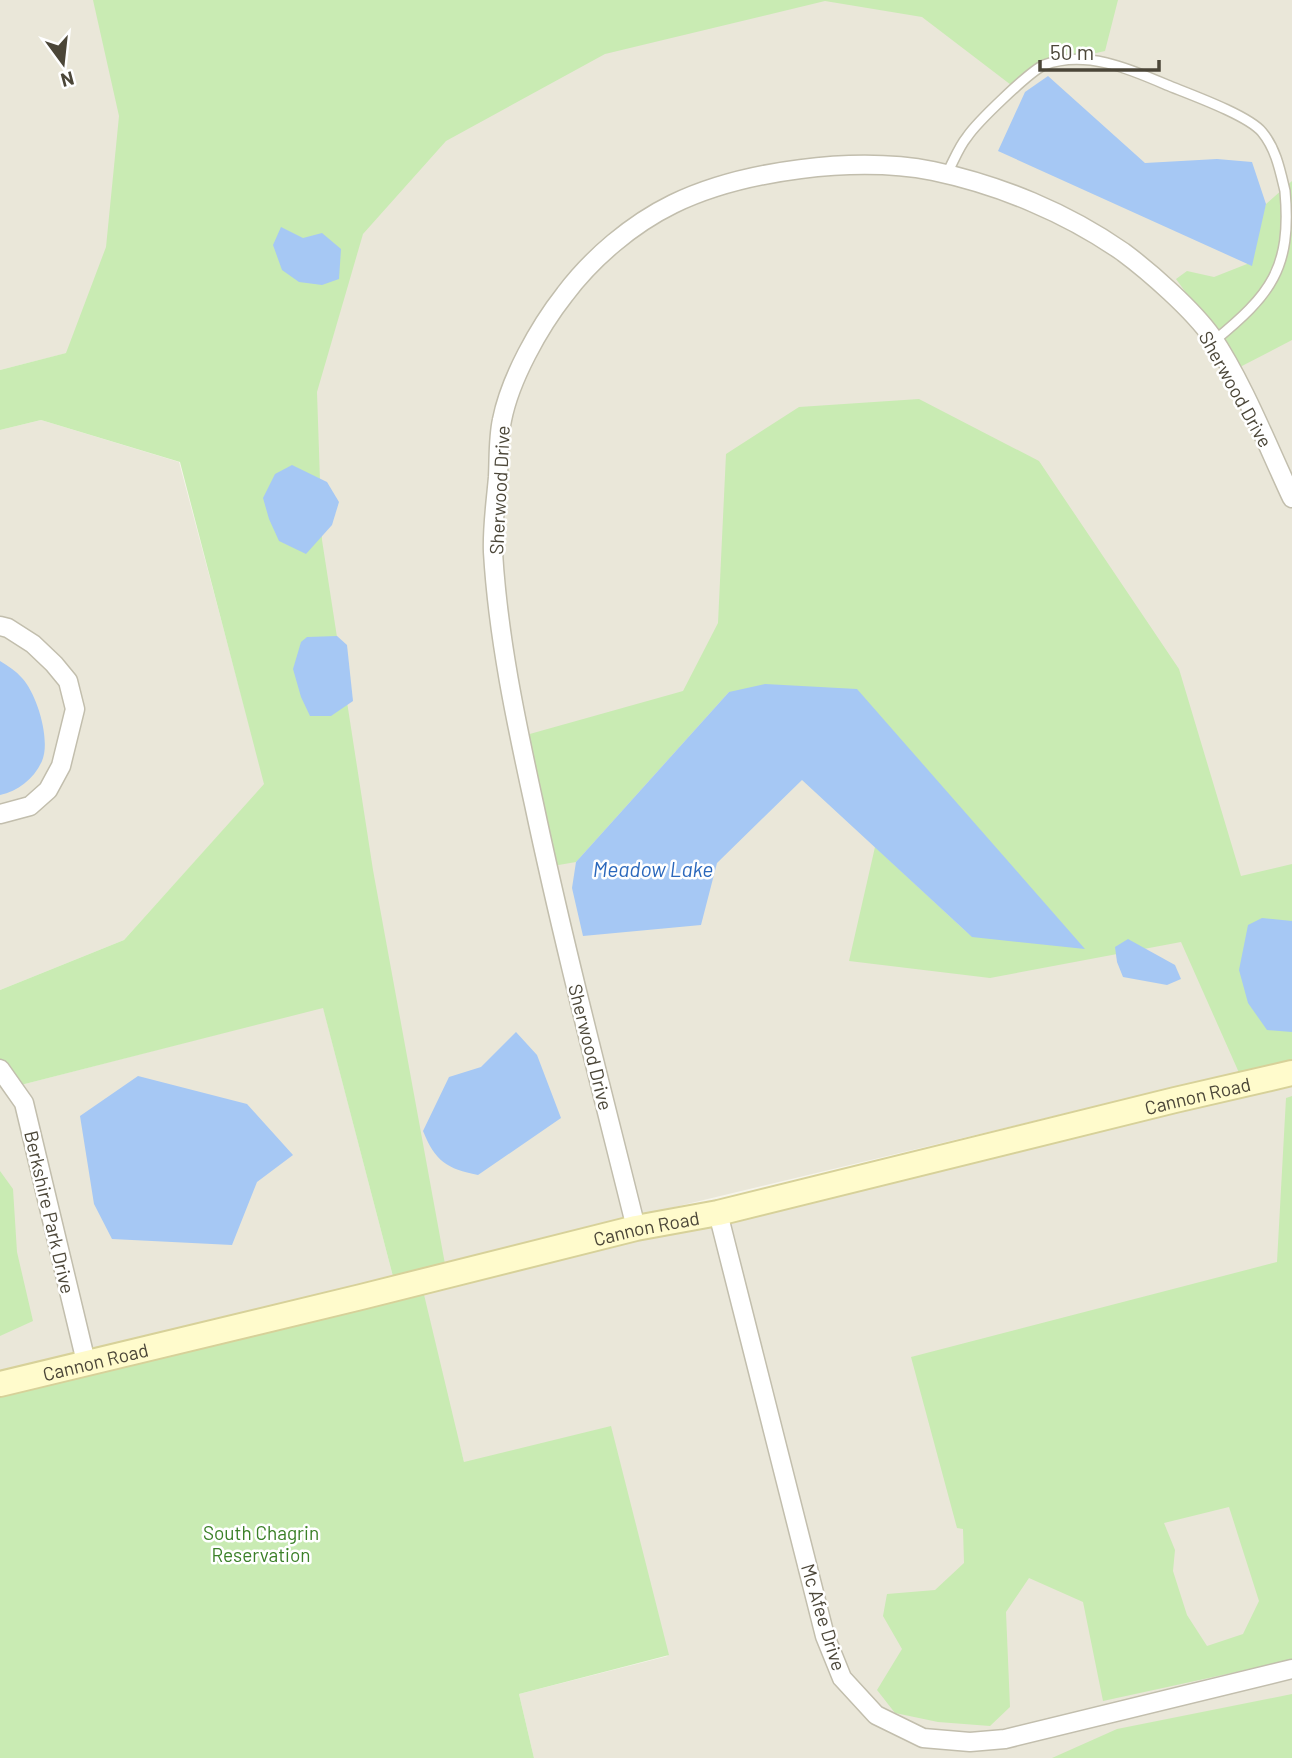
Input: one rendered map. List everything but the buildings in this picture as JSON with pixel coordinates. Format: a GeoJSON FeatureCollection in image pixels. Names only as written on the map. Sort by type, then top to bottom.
{"type":"FeatureCollection","features":[{"type":"Feature","properties":{"kind":"main road","name":"Cannon Road"},"geometry":{"type":"LineString","coordinates":[[0,1384],[636,1228],[718,1213],[1292,1073]]}},
{"type":"Feature","properties":{"kind":"street","name":"Sherwood Drive"},"geometry":{"type":"LineString","coordinates":[[636,1228],[558,917],[519,737],[503,644],[493,549],[502,420],[521,364],[548,315],[582,271],[629,232],[670,205],[722,184],[808,168],[870,165],[929,170],[999,188],[1070,220],[1125,254],[1173,296],[1214,341],[1292,498]]}},
{"type":"Feature","properties":{"kind":"street"},"geometry":{"type":"LineString","coordinates":[[0,626],[33,644],[54,664],[68,681],[75,709],[61,766],[48,790],[30,806],[0,814]]}},
{"type":"Feature","properties":{"kind":"street","name":"Berkshire Park Drive"},"geometry":{"type":"LineString","coordinates":[[0,1069],[24,1103],[86,1362]]}},
{"type":"Feature","properties":{"kind":"street","name":"Mc Afee Drive"},"geometry":{"type":"LineString","coordinates":[[718,1213],[825,1636],[842,1678],[876,1715],[923,1738],[970,1742],[1005,1739],[1292,1669]]}},
{"type":"Feature","properties":{"kind":"lane"},"geometry":{"type":"LineString","coordinates":[[946,175],[967,137],[1008,94],[1044,65],[1080,59],[1127,67],[1237,115],[1261,130],[1278,159],[1289,208],[1288,257],[1274,286],[1214,341]]}},
{"type":"Feature","properties":{"kind":"shaded area"},"geometry":{"type":"Polygon","coordinates":[[[0,0],[1292,0],[1292,1059],[420,1268],[173,326],[0,370],[0,0]]]}},
{"type":"Feature","properties":{"kind":"shaded area"},"geometry":{"type":"Polygon","coordinates":[[[41,420],[179,462],[265,784],[124,940],[0,990],[0,430],[41,420]]]}},
{"type":"Feature","properties":{"kind":"shaded area"},"geometry":{"type":"Polygon","coordinates":[[[323,1007],[396,1288],[0,1384],[0,1069],[13,1087],[323,1007]]]}},
{"type":"Feature","properties":{"kind":"shaded area"},"geometry":{"type":"Polygon","coordinates":[[[1292,1073],[1292,1758],[534,1758],[519,1694],[668,1656],[464,1462],[417,1283],[1292,1073]]]}},
{"type":"Feature","properties":{"kind":"green space","name":"South Chagrin Reservation"},"geometry":{"type":"Polygon","coordinates":[[[93,0],[1118,0],[1105,51],[1044,65],[1015,88],[922,17],[825,1],[605,54],[446,141],[363,234],[317,392],[322,540],[373,870],[447,1275],[421,1282],[464,1462],[611,1426],[669,1655],[519,1694],[534,1758],[0,1758],[0,1384],[396,1288],[323,1008],[13,1087],[0,1069],[0,990],[124,940],[264,784],[180,462],[41,420],[0,430],[0,370],[66,353],[106,247],[119,116],[93,0]]]}},
{"type":"Feature","properties":{"kind":"green space"},"geometry":{"type":"Polygon","coordinates":[[[1292,181],[1292,340],[1240,367],[1176,279],[1187,271],[1214,277],[1247,264],[1266,204],[1292,181]]]}},
{"type":"Feature","properties":{"kind":"green space"},"geometry":{"type":"Polygon","coordinates":[[[919,399],[1039,461],[1179,669],[1241,876],[1292,864],[1292,1073],[1244,1084],[1181,942],[990,978],[849,961],[875,847],[972,937],[729,692],[576,862],[547,867],[519,737],[683,691],[718,623],[726,454],[799,407],[919,399]]]}},
{"type":"Feature","properties":{"kind":"green space"},"geometry":{"type":"Polygon","coordinates":[[[1292,1096],[1292,1660],[1103,1701],[1083,1602],[1029,1578],[1006,1612],[1010,1707],[990,1726],[938,1722],[895,1713],[877,1690],[902,1649],[883,1616],[887,1594],[935,1590],[964,1563],[963,1529],[957,1528],[911,1357],[1277,1262],[1286,1098],[1292,1096]],[[1229,1507],[1164,1523],[1175,1550],[1173,1571],[1187,1615],[1207,1646],[1243,1634],[1259,1601],[1229,1507]]]}},
{"type":"Feature","properties":{"kind":"green space"},"geometry":{"type":"Polygon","coordinates":[[[0,1171],[13,1189],[17,1252],[33,1321],[0,1336],[0,1171]]]}},
{"type":"Feature","properties":{"kind":"green space"},"geometry":{"type":"Polygon","coordinates":[[[1292,1694],[1292,1758],[1052,1758],[1117,1729],[1292,1694]]]}},
{"type":"Feature","properties":{"kind":"water"},"geometry":{"type":"Polygon","coordinates":[[[1048,76],[1145,163],[1217,159],[1252,162],[1266,204],[1252,266],[998,151],[1025,92],[1048,76]]]}},
{"type":"Feature","properties":{"kind":"water"},"geometry":{"type":"Polygon","coordinates":[[[281,227],[303,238],[322,233],[341,249],[339,279],[322,285],[299,282],[282,270],[273,245],[281,227]]]}},
{"type":"Feature","properties":{"kind":"water"},"geometry":{"type":"Polygon","coordinates":[[[292,465],[327,482],[339,502],[332,525],[306,554],[279,541],[263,498],[275,474],[292,465]]]}},
{"type":"Feature","properties":{"kind":"water"},"geometry":{"type":"Polygon","coordinates":[[[337,636],[347,645],[353,701],[331,716],[310,716],[293,669],[301,642],[307,637],[337,636]]]}},
{"type":"Feature","properties":{"kind":"water"},"geometry":{"type":"Polygon","coordinates":[[[0,661],[28,685],[41,718],[45,741],[42,761],[30,779],[13,791],[0,795],[0,661]]]}},
{"type":"Feature","properties":{"kind":"water","name":"Meadow Lake"},"geometry":{"type":"Polygon","coordinates":[[[765,684],[857,689],[1085,949],[972,937],[802,780],[717,863],[701,925],[583,936],[572,888],[576,862],[729,692],[765,684]]]}},
{"type":"Feature","properties":{"kind":"water"},"geometry":{"type":"Polygon","coordinates":[[[1262,918],[1292,921],[1292,1032],[1267,1030],[1248,1003],[1239,970],[1248,925],[1262,918]]]}},
{"type":"Feature","properties":{"kind":"water"},"geometry":{"type":"Polygon","coordinates":[[[1128,939],[1175,965],[1181,979],[1167,985],[1123,977],[1115,947],[1128,939]]]}},
{"type":"Feature","properties":{"kind":"water"},"geometry":{"type":"Polygon","coordinates":[[[516,1032],[537,1055],[561,1118],[478,1175],[458,1170],[438,1157],[423,1131],[449,1077],[481,1067],[516,1032]]]}},
{"type":"Feature","properties":{"kind":"water"},"geometry":{"type":"Polygon","coordinates":[[[138,1076],[247,1104],[293,1155],[257,1182],[232,1245],[112,1239],[94,1204],[80,1116],[138,1076]]]}}]}
